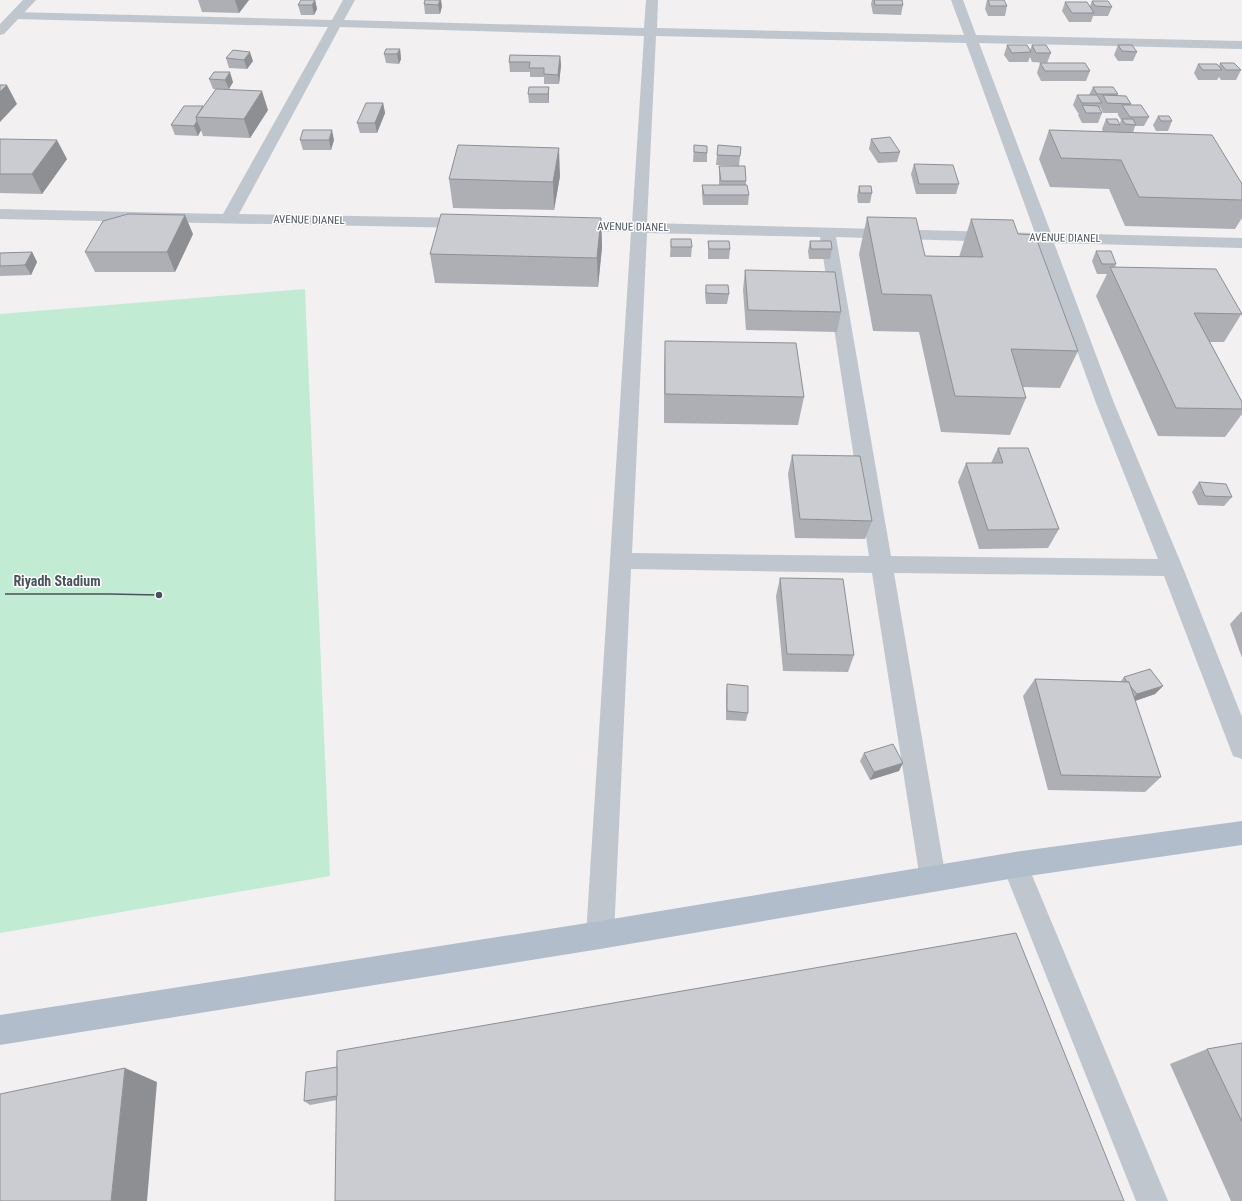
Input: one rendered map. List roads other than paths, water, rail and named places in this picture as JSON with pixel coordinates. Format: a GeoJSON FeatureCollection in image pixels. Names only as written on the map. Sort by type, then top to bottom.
{"type":"FeatureCollection","features":[{"type":"Feature","properties":{"kind":"main road"},"geometry":{"type":"LineString","coordinates":[[0,1030],[600,935],[1015,865],[1242,833]]}},
{"type":"Feature","properties":{"kind":"street"},"geometry":{"type":"LineString","coordinates":[[0,31],[30,0]]}},
{"type":"Feature","properties":{"kind":"street"},"geometry":{"type":"LineString","coordinates":[[228,219],[349,0]]}},
{"type":"Feature","properties":{"kind":"street"},"geometry":{"type":"LineString","coordinates":[[600,935],[652,0]]}},
{"type":"Feature","properties":{"kind":"street"},"geometry":{"type":"LineString","coordinates":[[957,0],[1105,403],[1172,568],[1242,748]]}},
{"type":"Feature","properties":{"kind":"street"},"geometry":{"type":"LineString","coordinates":[[16,15],[650,32],[1242,45]]}},
{"type":"Feature","properties":{"kind":"street","name":"AVENUE DIANEL"},"geometry":{"type":"LineString","coordinates":[[0,214],[482,224]]}},
{"type":"Feature","properties":{"kind":"street","name":"AVENUE DIANEL"},"geometry":{"type":"LineString","coordinates":[[553,225],[1242,243]]}},
{"type":"Feature","properties":{"kind":"street"},"geometry":{"type":"LineString","coordinates":[[827,232],[933,879]]}},
{"type":"Feature","properties":{"kind":"street"},"geometry":{"type":"LineString","coordinates":[[620,560],[1172,568]]}},
{"type":"Feature","properties":{"kind":"street"},"geometry":{"type":"LineString","coordinates":[[1015,865],[1152,1201]]}},
{"type":"Feature","properties":{"kind":"place","name":"Riyadh Stadium"},"geometry":{"type":"Point","coordinates":[159,595]}}]}
